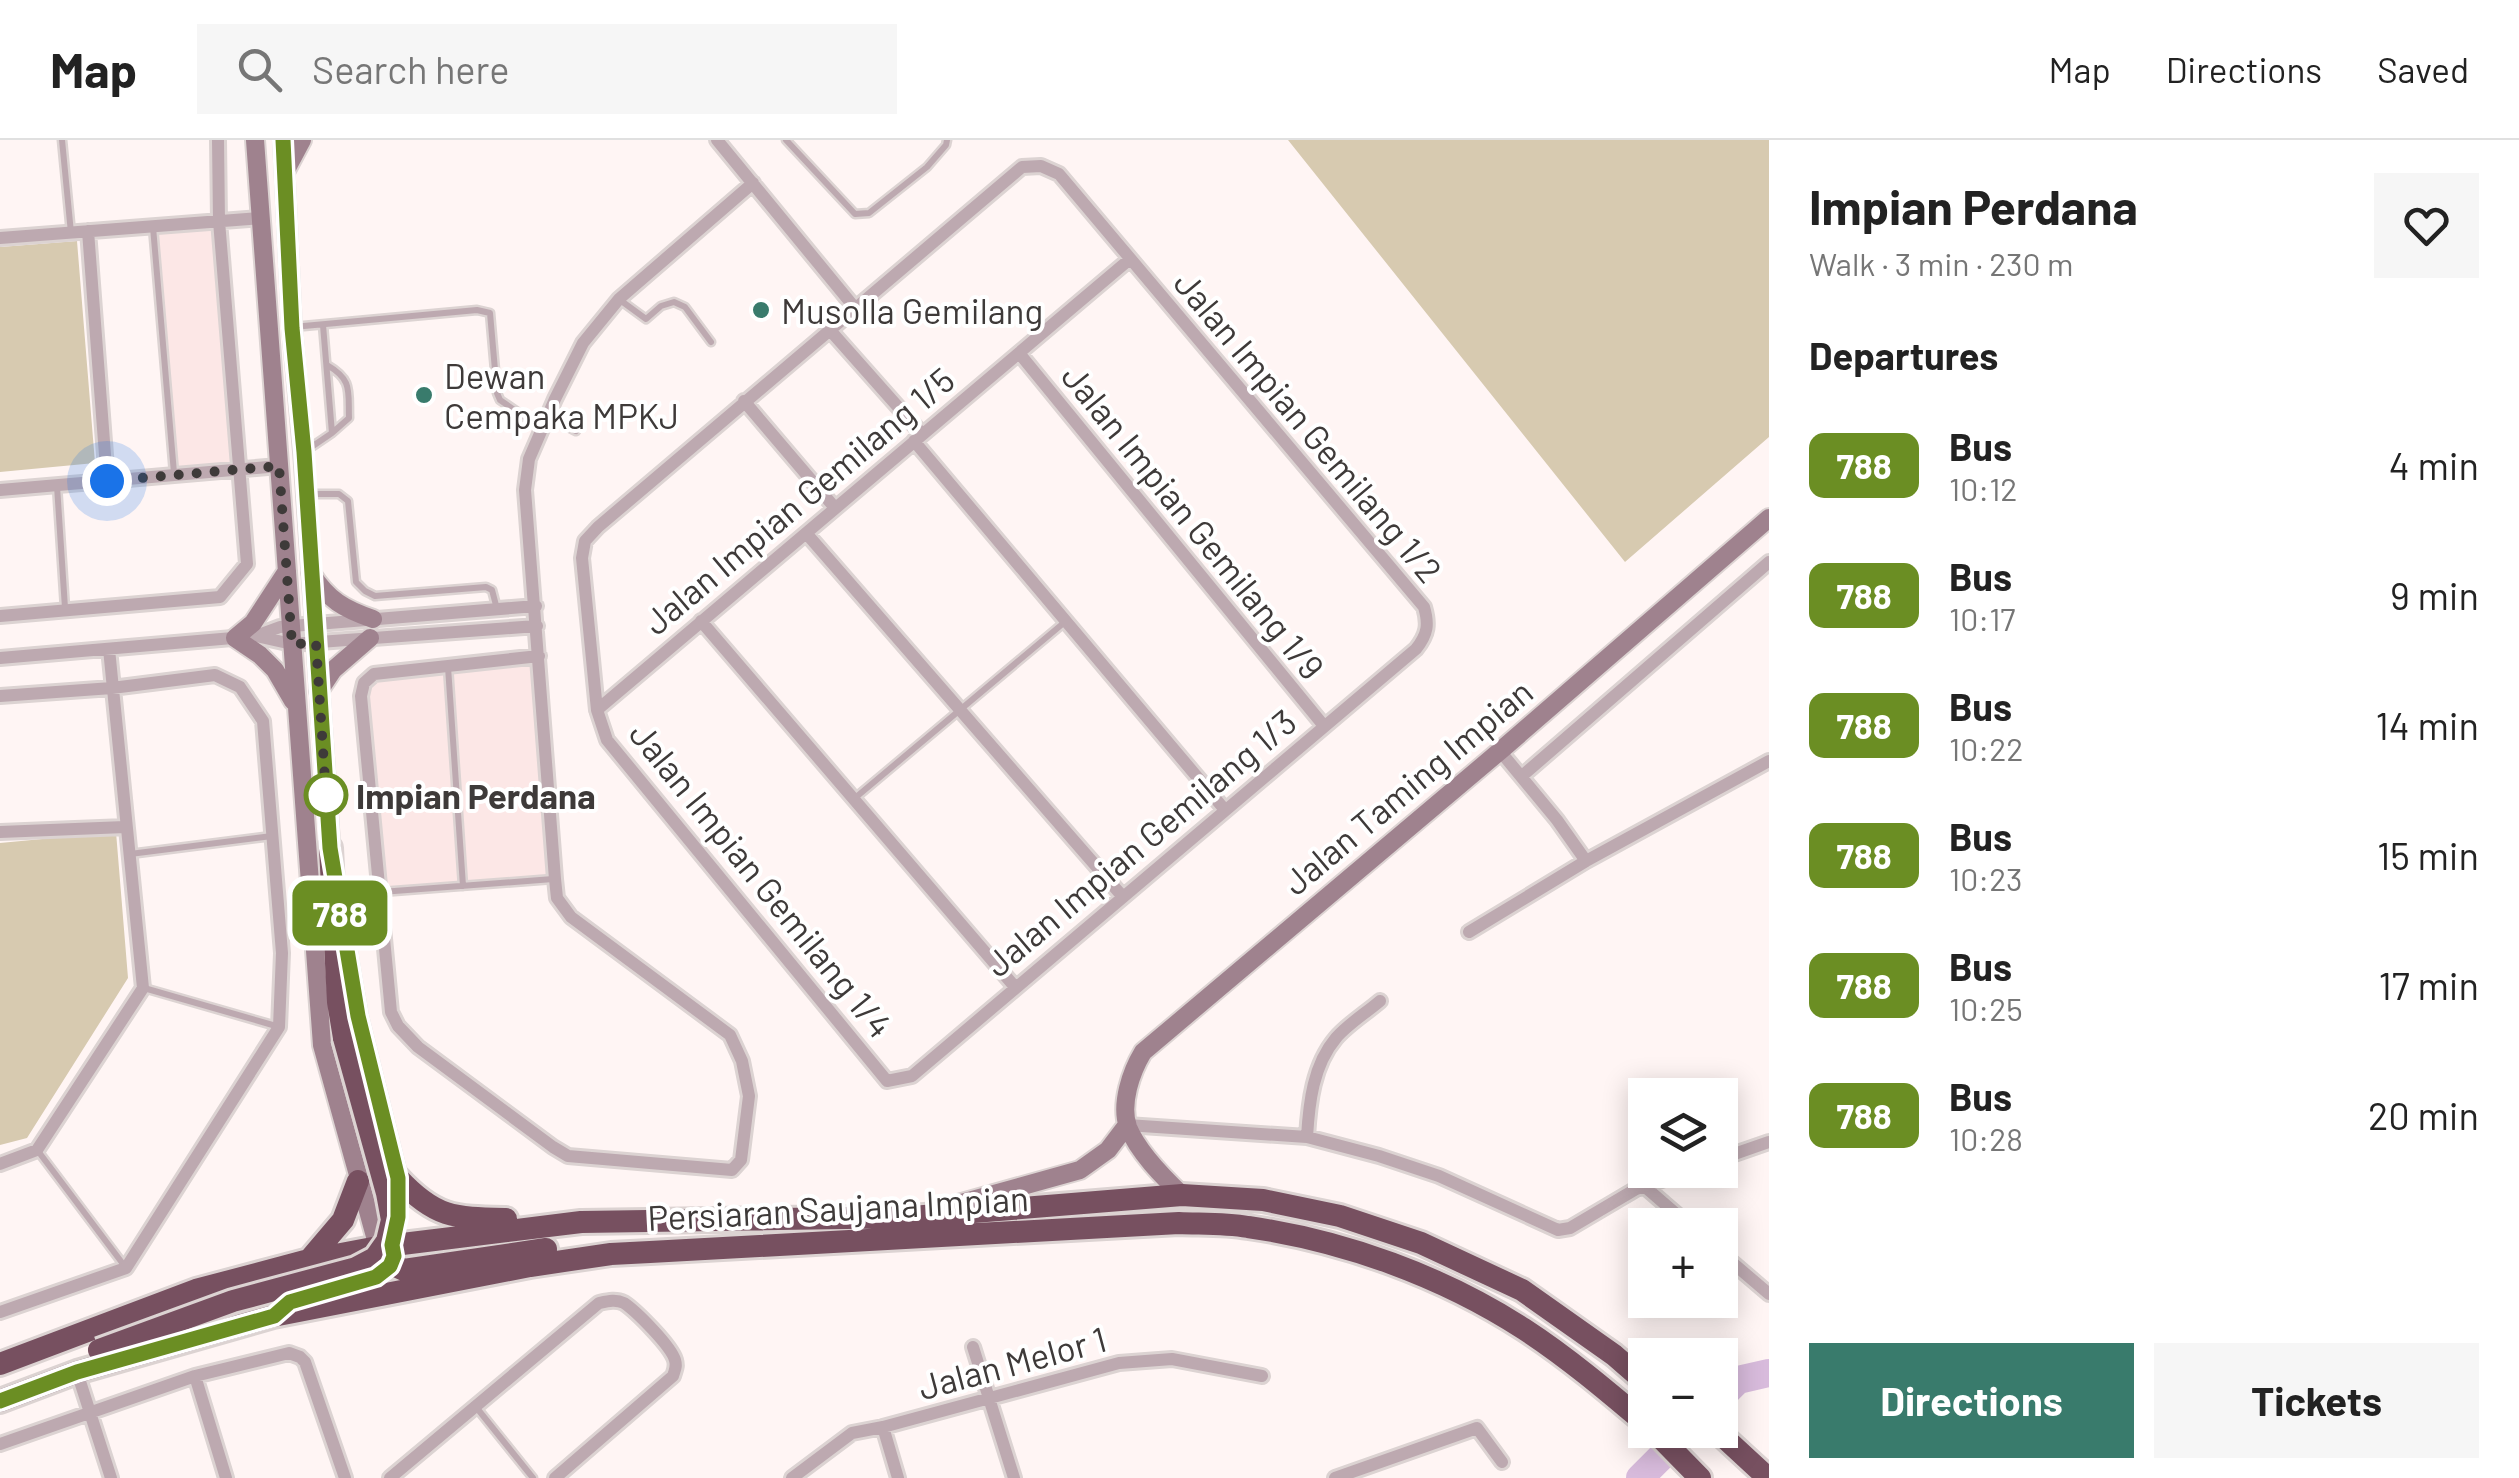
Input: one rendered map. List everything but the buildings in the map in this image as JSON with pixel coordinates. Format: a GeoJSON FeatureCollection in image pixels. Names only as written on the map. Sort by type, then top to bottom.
{"type":"FeatureCollection","features":[{"type":"Feature","properties":{"kind":"highway"},"geometry":{"type":"LineString","coordinates":[[0,1400],[98,1350],[233,1301],[356,1268],[375,1258],[387,1240],[392,1220],[387,1193],[344,1038],[338,1002],[330,848]]}},
{"type":"Feature","properties":{"kind":"highway"},"geometry":{"type":"LineString","coordinates":[[398,1178],[430,1208],[448,1215],[581,1222]]}},
{"type":"Feature","properties":{"kind":"highway"},"geometry":{"type":"LineString","coordinates":[[309,1260],[343,1220],[358,1181]]}},
{"type":"Feature","properties":{"kind":"highway","name":"Persiaran Saujana Impian"},"geometry":{"type":"LineString","coordinates":[[0,1364],[196,1290],[309,1260],[581,1222],[912,1217],[1182,1195],[1262,1200],[1340,1216],[1421,1242],[1522,1290],[1628,1367]]}},
{"type":"Feature","properties":{"kind":"highway","name":"Persiaran Saujana Impian"},"geometry":{"type":"LineString","coordinates":[[0,1400],[77,1372],[274,1316],[530,1266],[610,1254],[1179,1223],[1244,1226],[1312,1238],[1380,1258],[1444,1285],[1524,1329],[1628,1409]]}},
{"type":"Feature","properties":{"kind":"highway"},"geometry":{"type":"LineString","coordinates":[[274,1316],[290,1302],[376,1277],[387,1252],[404,1270],[546,1249],[610,1254]]}},
{"type":"Feature","properties":{"kind":"highway"},"geometry":{"type":"LineString","coordinates":[[1671,1448],[1696,1474]]}},
{"type":"Feature","properties":{"kind":"highway"},"geometry":{"type":"LineString","coordinates":[[1724,1448],[1749,1478]]}},
{"type":"Feature","properties":{"kind":"highway"},"geometry":{"type":"LineString","coordinates":[[1730,1448],[1768,1478]]}},
{"type":"Feature","properties":{"kind":"street"},"geometry":{"type":"LineString","coordinates":[[0,616],[220,597],[247,564],[219,221],[218,140]]}},
{"type":"Feature","properties":{"kind":"street"},"geometry":{"type":"LineString","coordinates":[[255,140],[322,1045],[358,1181],[387,1252]]}},
{"type":"Feature","properties":{"kind":"street"},"geometry":{"type":"LineString","coordinates":[[283,140],[292,328],[330,848],[358,1016],[398,1178],[398,1217],[387,1252]]}},
{"type":"Feature","properties":{"kind":"street"},"geometry":{"type":"LineString","coordinates":[[285,172],[302,140]]}},
{"type":"Feature","properties":{"kind":"street"},"geometry":{"type":"LineString","coordinates":[[597,710],[582,558],[585,541],[855,308],[717,140]]}},
{"type":"Feature","properties":{"kind":"street","name":"Jalan Impian Gemilang 1/2"},"geometry":{"type":"LineString","coordinates":[[855,308],[1022,167],[1042,166],[1059,174],[1424,606],[1428,622],[1425,637]]}},
{"type":"Feature","properties":{"kind":"street"},"geometry":{"type":"LineString","coordinates":[[540,656],[374,674],[364,683],[360,696],[391,1012],[398,1026],[418,1047],[568,1156],[732,1170],[741,1160],[749,1096],[742,1061],[730,1035],[571,917],[557,898],[540,656],[525,490],[529,460],[583,343],[619,299],[753,184]]}},
{"type":"Feature","properties":{"kind":"street"},"geometry":{"type":"LineString","coordinates":[[0,238],[260,218]]}},
{"type":"Feature","properties":{"kind":"street"},"geometry":{"type":"LineString","coordinates":[[88,231],[107,481]]}},
{"type":"Feature","properties":{"kind":"street","name":"Jalan Impian Gemilang 1/5"},"geometry":{"type":"LineString","coordinates":[[597,710],[1130,259]]}},
{"type":"Feature","properties":{"kind":"street"},"geometry":{"type":"LineString","coordinates":[[830,329],[1225,810]]}},
{"type":"Feature","properties":{"kind":"street","name":"Jalan Impian Gemilang 1/9"},"geometry":{"type":"LineString","coordinates":[[1019,353],[1324,726]]}},
{"type":"Feature","properties":{"kind":"street"},"geometry":{"type":"LineString","coordinates":[[744,401],[835,508]]}},
{"type":"Feature","properties":{"kind":"street"},"geometry":{"type":"LineString","coordinates":[[0,490],[279,466]]}},
{"type":"Feature","properties":{"kind":"street","name":"Jalan Taming Impian"},"geometry":{"type":"LineString","coordinates":[[1127,1124],[1132,1069],[1144,1052],[1769,518]]}},
{"type":"Feature","properties":{"kind":"street"},"geometry":{"type":"LineString","coordinates":[[806,532],[1122,897]]}},
{"type":"Feature","properties":{"kind":"street"},"geometry":{"type":"LineString","coordinates":[[1522,776],[1769,562]]}},
{"type":"Feature","properties":{"kind":"street"},"geometry":{"type":"LineString","coordinates":[[235,638],[253,623],[287,572]]}},
{"type":"Feature","properties":{"kind":"street"},"geometry":{"type":"LineString","coordinates":[[311,573],[322,590],[372,628],[537,626]]}},
{"type":"Feature","properties":{"kind":"street"},"geometry":{"type":"LineString","coordinates":[[0,658],[372,628],[536,606]]}},
{"type":"Feature","properties":{"kind":"street"},"geometry":{"type":"LineString","coordinates":[[702,621],[1015,988]]}},
{"type":"Feature","properties":{"kind":"street"},"geometry":{"type":"LineString","coordinates":[[319,691],[332,670],[372,628]]}},
{"type":"Feature","properties":{"kind":"street","name":"Jalan Impian Gemilang 1/3"},"geometry":{"type":"LineString","coordinates":[[887,1082],[912,1076],[1416,649],[1425,637]]}},
{"type":"Feature","properties":{"kind":"street"},"geometry":{"type":"LineString","coordinates":[[235,638],[275,670],[296,705]]}},
{"type":"Feature","properties":{"kind":"street"},"geometry":{"type":"LineString","coordinates":[[0,1164],[37,1150],[143,988],[108,649]]}},
{"type":"Feature","properties":{"kind":"street"},"geometry":{"type":"LineString","coordinates":[[0,696],[215,676],[240,687],[263,721],[282,954],[279,1027],[126,1268],[0,1312]]}},
{"type":"Feature","properties":{"kind":"street","name":"Jalan Impian Gemilang 1/4"},"geometry":{"type":"LineString","coordinates":[[597,710],[607,740],[887,1082]]}},
{"type":"Feature","properties":{"kind":"street"},"geometry":{"type":"LineString","coordinates":[[1500,751],[1586,861]]}},
{"type":"Feature","properties":{"kind":"street"},"geometry":{"type":"LineString","coordinates":[[1470,932],[1586,861],[1769,761]]}},
{"type":"Feature","properties":{"kind":"street"},"geometry":{"type":"LineString","coordinates":[[0,832],[125,827]]}},
{"type":"Feature","properties":{"kind":"street"},"geometry":{"type":"LineString","coordinates":[[1307,1137],[1309,1102],[1324,1054],[1339,1034],[1380,1001]]}},
{"type":"Feature","properties":{"kind":"street"},"geometry":{"type":"LineString","coordinates":[[1127,1124],[1307,1137],[1440,1176],[1558,1230],[1570,1228],[1640,1188]]}},
{"type":"Feature","properties":{"kind":"street"},"geometry":{"type":"LineString","coordinates":[[1127,1124],[1166,1180],[1182,1195]]}},
{"type":"Feature","properties":{"kind":"street"},"geometry":{"type":"LineString","coordinates":[[912,1217],[1080,1170],[1108,1150],[1127,1124]]}},
{"type":"Feature","properties":{"kind":"street"},"geometry":{"type":"LineString","coordinates":[[1738,1153],[1769,1142]]}},
{"type":"Feature","properties":{"kind":"street"},"geometry":{"type":"LineString","coordinates":[[1646,1188],[1669,1208]]}},
{"type":"Feature","properties":{"kind":"street"},"geometry":{"type":"LineString","coordinates":[[1738,1267],[1769,1294]]}},
{"type":"Feature","properties":{"kind":"street"},"geometry":{"type":"LineString","coordinates":[[390,1478],[600,1303],[612,1300],[625,1304],[674,1356],[673,1376],[555,1478]]}},
{"type":"Feature","properties":{"kind":"street"},"geometry":{"type":"LineString","coordinates":[[973,1347],[1014,1478]]}},
{"type":"Feature","properties":{"kind":"street"},"geometry":{"type":"LineString","coordinates":[[0,1444],[195,1376],[283,1354],[294,1355],[305,1362],[345,1478]]}},
{"type":"Feature","properties":{"kind":"street","name":"Jalan Melor 1"},"geometry":{"type":"LineString","coordinates":[[792,1478],[852,1432],[1119,1363],[1172,1359],[1262,1376]]}},
{"type":"Feature","properties":{"kind":"street"},"geometry":{"type":"LineString","coordinates":[[77,1372],[112,1478]]}},
{"type":"Feature","properties":{"kind":"street"},"geometry":{"type":"LineString","coordinates":[[195,1376],[226,1478]]}},
{"type":"Feature","properties":{"kind":"street"},"geometry":{"type":"LineString","coordinates":[[883,1427],[898,1478]]}},
{"type":"Feature","properties":{"kind":"street"},"geometry":{"type":"LineString","coordinates":[[1335,1478],[1477,1428],[1502,1462]]}},
{"type":"Feature","properties":{"kind":"lane"},"geometry":{"type":"LineString","coordinates":[[62,140],[71,232]]}},
{"type":"Feature","properties":{"kind":"lane"},"geometry":{"type":"LineString","coordinates":[[786,140],[855,214],[869,213],[927,167],[947,140]]}},
{"type":"Feature","properties":{"kind":"lane"},"geometry":{"type":"LineString","coordinates":[[153,226],[174,475]]}},
{"type":"Feature","properties":{"kind":"lane"},"geometry":{"type":"LineString","coordinates":[[619,299],[646,319],[661,306],[674,302],[685,307],[711,342]]}},
{"type":"Feature","properties":{"kind":"lane"},"geometry":{"type":"LineString","coordinates":[[292,328],[477,310],[490,313],[500,400],[544,423],[576,430]]}},
{"type":"Feature","properties":{"kind":"lane"},"geometry":{"type":"LineString","coordinates":[[323,324],[332,432]]}},
{"type":"Feature","properties":{"kind":"lane"},"geometry":{"type":"LineString","coordinates":[[304,452],[349,418],[348,384],[342,374],[326,364]]}},
{"type":"Feature","properties":{"kind":"lane"},"geometry":{"type":"LineString","coordinates":[[56,485],[65,610]]}},
{"type":"Feature","properties":{"kind":"lane"},"geometry":{"type":"LineString","coordinates":[[306,494],[340,494],[348,501],[356,582],[365,591],[375,596],[486,587],[492,590],[497,609]]}},
{"type":"Feature","properties":{"kind":"lane"},"geometry":{"type":"LineString","coordinates":[[854,799],[1066,621]]}},
{"type":"Feature","properties":{"kind":"lane"},"geometry":{"type":"LineString","coordinates":[[448,666],[463,886]]}},
{"type":"Feature","properties":{"kind":"lane"},"geometry":{"type":"LineString","coordinates":[[129,854],[273,836]]}},
{"type":"Feature","properties":{"kind":"lane"},"geometry":{"type":"LineString","coordinates":[[380,892],[555,879]]}},
{"type":"Feature","properties":{"kind":"lane"},"geometry":{"type":"LineString","coordinates":[[143,988],[279,1027]]}},
{"type":"Feature","properties":{"kind":"lane"},"geometry":{"type":"LineString","coordinates":[[37,1150],[126,1268]]}},
{"type":"Feature","properties":{"kind":"lane"},"geometry":{"type":"LineString","coordinates":[[475,1406],[533,1478]]}},
{"type":"Feature","properties":{"kind":"shaded area"},"geometry":{"type":"Polygon","coordinates":[[[1288,140],[1769,140],[1769,437],[1625,562],[1288,140]]]}},
{"type":"Feature","properties":{"kind":"shaded area"},"geometry":{"type":"Polygon","coordinates":[[[214,227],[233,463],[177,468],[158,231],[214,227]]]}},
{"type":"Feature","properties":{"kind":"shaded area"},"geometry":{"type":"Polygon","coordinates":[[[77,241],[95,463],[0,472],[0,247],[77,241]]]}},
{"type":"Feature","properties":{"kind":"shaded area"},"geometry":{"type":"Polygon","coordinates":[[[533,663],[550,875],[385,888],[367,698],[371,687],[380,679],[533,663]]]}},
{"type":"Feature","properties":{"kind":"shaded area"},"geometry":{"type":"Polygon","coordinates":[[[116,832],[128,978],[27,1138],[0,1145],[0,843],[116,832]]]}},
{"type":"Feature","properties":{"kind":"waterway"},"geometry":{"type":"LineString","coordinates":[[1738,1380],[1769,1373]]}},
{"type":"Feature","properties":{"kind":"waterway"},"geometry":{"type":"LineString","coordinates":[[1640,1478],[1670,1448]]}},
{"type":"Feature","properties":{"kind":"bus line","name":"788"},"geometry":{"type":"LineString","coordinates":[[0,1401],[77,1372],[274,1316],[290,1302],[376,1277],[390,1266],[394,1256],[398,1178],[358,1016],[330,848],[292,328],[283,140]]}},
{"type":"Feature","properties":{"kind":"place","name":"Musolla Gemilang"},"geometry":{"type":"Point","coordinates":[761,310]}},
{"type":"Feature","properties":{"kind":"place","name":"Dewan Cempaka MPKJ"},"geometry":{"type":"Point","coordinates":[424,395]}},
{"type":"Feature","properties":{"kind":"place","name":"Impian Perdana"},"geometry":{"type":"Point","coordinates":[326,795]}},
{"type":"Feature","properties":{"kind":"route"},"geometry":{"type":"LineString","coordinates":[[107,481],[279,466],[292,644],[316,643],[326,795]]}}]}
